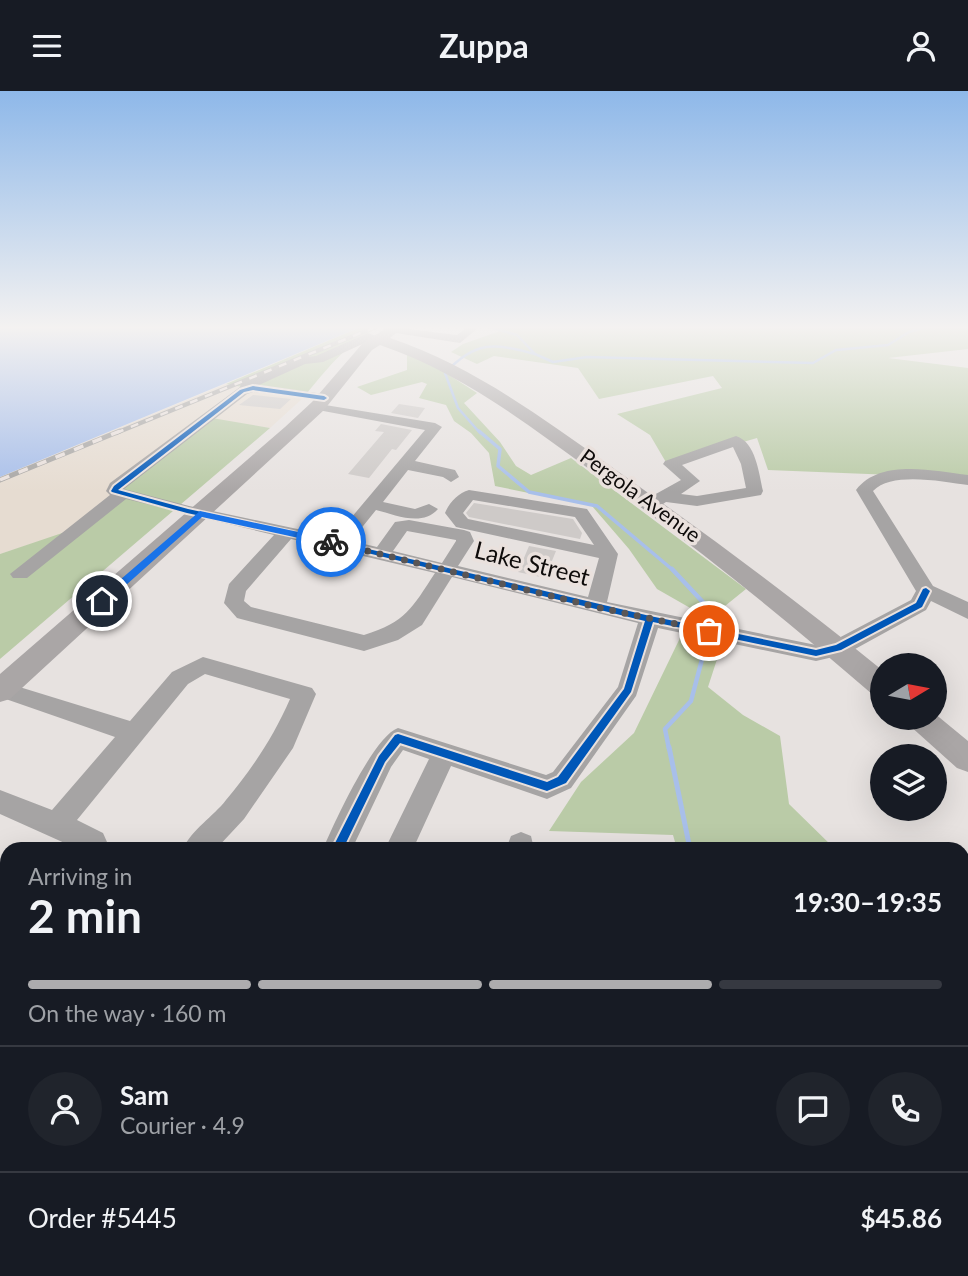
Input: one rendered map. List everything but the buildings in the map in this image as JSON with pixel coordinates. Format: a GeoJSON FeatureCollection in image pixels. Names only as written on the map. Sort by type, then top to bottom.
{"type":"FeatureCollection","features":[{"type":"Feature","properties":{"kind":"main road"},"geometry":{"type":"LineString","coordinates":[[1,690],[200,514],[321,402],[338,381]]}},
{"type":"Feature","properties":{"kind":"main road","name":"Pergola Avenue"},"geometry":{"type":"LineString","coordinates":[[476,381],[658,500],[870,676]]}},
{"type":"Feature","properties":{"kind":"main road"},"geometry":{"type":"LineString","coordinates":[[934,730],[968,759]]}},
{"type":"Feature","properties":{"kind":"street"},"geometry":{"type":"LineString","coordinates":[[20,575],[118,491],[242,392],[246,385],[255,381]]}},
{"type":"Feature","properties":{"kind":"street"},"geometry":{"type":"LineString","coordinates":[[171,427],[209,404],[242,392],[321,402],[435,427],[339,544]]}},
{"type":"Feature","properties":{"kind":"street"},"geometry":{"type":"LineString","coordinates":[[736,441],[742,447],[748,459],[755,491],[697,501],[658,500],[692,481],[671,464],[736,441]]}},
{"type":"Feature","properties":{"kind":"street"},"geometry":{"type":"LineString","coordinates":[[968,480],[900,475],[872,481],[867,485],[866,493],[926,591],[954,602],[968,612]]}},
{"type":"Feature","properties":{"kind":"street","name":"Lake Street"},"geometry":{"type":"LineString","coordinates":[[118,491],[200,514],[382,554],[596,607],[816,653],[838,648],[919,605],[926,591]]}},
{"type":"Feature","properties":{"kind":"street"},"geometry":{"type":"LineString","coordinates":[[596,607],[609,554],[581,513],[469,495],[456,507],[454,513],[462,523],[609,554]]}},
{"type":"Feature","properties":{"kind":"street"},"geometry":{"type":"LineString","coordinates":[[370,504],[415,514],[422,514],[429,509]]}},
{"type":"Feature","properties":{"kind":"street"},"geometry":{"type":"LineString","coordinates":[[287,532],[236,589],[234,603],[244,613],[364,643],[390,635],[415,620],[465,541],[464,536],[409,525],[401,526],[382,554]]}},
{"type":"Feature","properties":{"kind":"street"},"geometry":{"type":"LineString","coordinates":[[340,842],[382,759],[398,738],[547,787],[562,780],[628,689],[650,619]]}},
{"type":"Feature","properties":{"kind":"street"},"geometry":{"type":"LineString","coordinates":[[57,824],[126,730],[180,678],[203,665],[304,694],[284,741],[235,810],[204,842]]}},
{"type":"Feature","properties":{"kind":"street"},"geometry":{"type":"LineString","coordinates":[[1,690],[126,730]]}},
{"type":"Feature","properties":{"kind":"street"},"geometry":{"type":"LineString","coordinates":[[403,842],[444,755]]}},
{"type":"Feature","properties":{"kind":"street"},"geometry":{"type":"LineString","coordinates":[[0,802],[57,824],[90,842]]}},
{"type":"Feature","properties":{"kind":"lane"},"geometry":{"type":"LineString","coordinates":[[404,464],[449,473],[451,477]]}},
{"type":"Feature","properties":{"kind":"shaded area"},"geometry":{"type":"Polygon","coordinates":[[[226,384],[303,398],[270,428],[205,418],[77,529],[0,554],[0,477],[226,384]]]}},
{"type":"Feature","properties":{"kind":"green space"},"geometry":{"type":"Polygon","coordinates":[[[232,381],[317,381],[303,398],[226,384],[232,381]]]}},
{"type":"Feature","properties":{"kind":"green space"},"geometry":{"type":"Polygon","coordinates":[[[374,381],[459,381],[477,393],[464,403],[500,442],[516,466],[531,475],[571,458],[746,589],[720,610],[706,617],[657,589],[629,549],[592,506],[495,486],[489,453],[471,433],[454,421],[446,405],[419,398],[427,384],[422,382],[371,395],[357,387],[374,381]]]}},
{"type":"Feature","properties":{"kind":"green space"},"geometry":{"type":"Polygon","coordinates":[[[587,381],[687,381],[599,399],[587,381]]]}},
{"type":"Feature","properties":{"kind":"green space"},"geometry":{"type":"Polygon","coordinates":[[[717,381],[968,381],[968,478],[768,470],[757,438],[667,464],[650,435],[617,414],[722,388],[717,381]]]}},
{"type":"Feature","properties":{"kind":"green space"},"geometry":{"type":"Polygon","coordinates":[[[206,417],[270,428],[0,659],[0,554],[77,528],[206,417]]]}},
{"type":"Feature","properties":{"kind":"green space"},"geometry":{"type":"Polygon","coordinates":[[[680,638],[722,644],[708,687],[743,715],[780,736],[789,804],[828,842],[675,842],[673,835],[549,831],[581,782],[634,733],[680,638]]]}},
{"type":"Feature","properties":{"kind":"water"},"geometry":{"type":"Polygon","coordinates":[[[0,381],[230,381],[0,477],[0,381]]]}},
{"type":"Feature","properties":{"kind":"waterway"},"geometry":{"type":"LineString","coordinates":[[448,381],[458,408],[480,433]]}},
{"type":"Feature","properties":{"kind":"waterway"},"geometry":{"type":"LineString","coordinates":[[479,431],[500,449],[498,466],[529,492],[597,506],[673,570]]}},
{"type":"Feature","properties":{"kind":"waterway"},"geometry":{"type":"LineString","coordinates":[[669,749],[665,729],[691,701],[714,614],[673,570]]}},
{"type":"Feature","properties":{"kind":"waterway"},"geometry":{"type":"LineString","coordinates":[[669,747],[689,842]]}},
{"type":"Feature","properties":{"kind":"railway"},"geometry":{"type":"LineString","coordinates":[[116,433],[243,381]]}},
{"type":"Feature","properties":{"kind":"railway"},"geometry":{"type":"LineString","coordinates":[[0,480],[120,431]]}},
{"type":"Feature","properties":{"kind":"cycle path"},"geometry":{"type":"LineString","coordinates":[[324,398],[253,388],[242,391],[114,491],[187,511],[339,544],[650,619],[816,653],[838,648],[919,605],[926,591]]}},
{"type":"Feature","properties":{"kind":"cycle path"},"geometry":{"type":"LineString","coordinates":[[340,842],[382,759],[398,738],[547,787],[562,780],[628,690],[650,619]]}},
{"type":"Feature","properties":{"kind":"way so far"},"geometry":{"type":"LineString","coordinates":[[331,542],[596,607],[709,631]]}},
{"type":"Feature","properties":{"kind":"route"},"geometry":{"type":"LineString","coordinates":[[102,601],[200,514],[331,542]]}}]}
